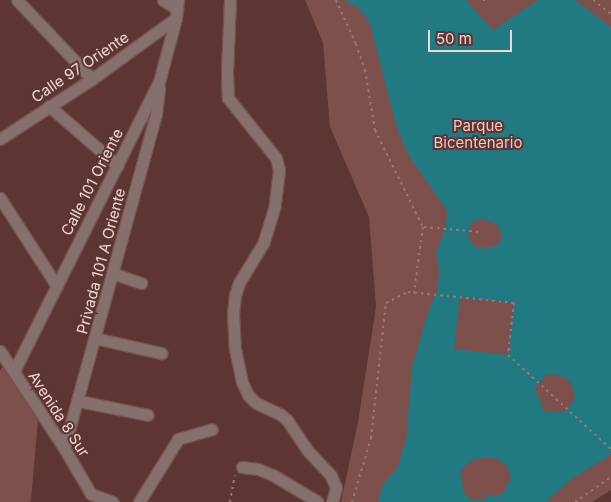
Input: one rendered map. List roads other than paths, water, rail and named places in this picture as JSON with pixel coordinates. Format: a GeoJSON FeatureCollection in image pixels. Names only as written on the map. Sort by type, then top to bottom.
{"type":"FeatureCollection","features":[{"type":"Feature","properties":{"kind":"street"},"geometry":{"type":"LineString","coordinates":[[17,0],[92,79]]}},
{"type":"Feature","properties":{"kind":"street"},"geometry":{"type":"LineString","coordinates":[[163,0],[177,9]]}},
{"type":"Feature","properties":{"kind":"street"},"geometry":{"type":"LineString","coordinates":[[230,0],[227,73],[228,98],[276,158],[279,170],[275,204],[264,242],[239,283],[235,295],[233,312],[235,349],[242,382],[248,395],[256,403],[286,420],[308,451],[331,476],[336,488],[332,502]]}},
{"type":"Feature","properties":{"kind":"street","name":"Calle 97 Oriente"},"geometry":{"type":"LineString","coordinates":[[0,139],[92,79],[177,9]]}},
{"type":"Feature","properties":{"kind":"street","name":"Calle 101 Oriente"},"geometry":{"type":"LineString","coordinates":[[14,371],[159,82],[177,9]]}},
{"type":"Feature","properties":{"kind":"street","name":"Privada 101 A Oriente"},"geometry":{"type":"LineString","coordinates":[[64,448],[79,401],[156,114],[159,82]]}},
{"type":"Feature","properties":{"kind":"street"},"geometry":{"type":"LineString","coordinates":[[49,106],[118,166]]}},
{"type":"Feature","properties":{"kind":"street"},"geometry":{"type":"LineString","coordinates":[[0,198],[57,286]]}},
{"type":"Feature","properties":{"kind":"street"},"geometry":{"type":"LineString","coordinates":[[112,273],[141,283]]}},
{"type":"Feature","properties":{"kind":"street"},"geometry":{"type":"LineString","coordinates":[[95,338],[161,353]]}},
{"type":"Feature","properties":{"kind":"street","name":"Avenida 8 Sur"},"geometry":{"type":"LineString","coordinates":[[1,355],[14,371],[64,448],[90,498]]}},
{"type":"Feature","properties":{"kind":"street"},"geometry":{"type":"LineString","coordinates":[[79,401],[148,415]]}},
{"type":"Feature","properties":{"kind":"street"},"geometry":{"type":"LineString","coordinates":[[139,502],[178,439],[212,429]]}},
{"type":"Feature","properties":{"kind":"street"},"geometry":{"type":"LineString","coordinates":[[242,467],[258,468],[318,502]]}},
{"type":"Feature","properties":{"kind":"street"},"geometry":{"type":"LineString","coordinates":[[90,498],[113,502]]}},
{"type":"Feature","properties":{"kind":"water","name":"Parque Bicentenario"},"geometry":{"type":"Polygon","coordinates":[[[344,0],[466,0],[493,30],[538,0],[575,0],[611,27],[611,454],[569,481],[545,502],[378,502],[383,484],[397,468],[406,440],[412,367],[429,309],[437,291],[439,273],[436,252],[444,232],[447,215],[446,209],[410,158],[397,128],[370,24],[360,9],[344,0]],[[485,219],[472,221],[468,237],[475,247],[491,247],[498,244],[502,238],[499,226],[485,219]],[[460,297],[454,349],[508,355],[514,303],[460,297]],[[547,374],[535,388],[544,411],[564,412],[572,403],[575,395],[570,381],[559,375],[547,374]],[[484,457],[470,461],[460,471],[464,493],[470,499],[486,500],[487,493],[495,497],[503,493],[511,477],[507,466],[497,459],[484,457]]]}}]}
